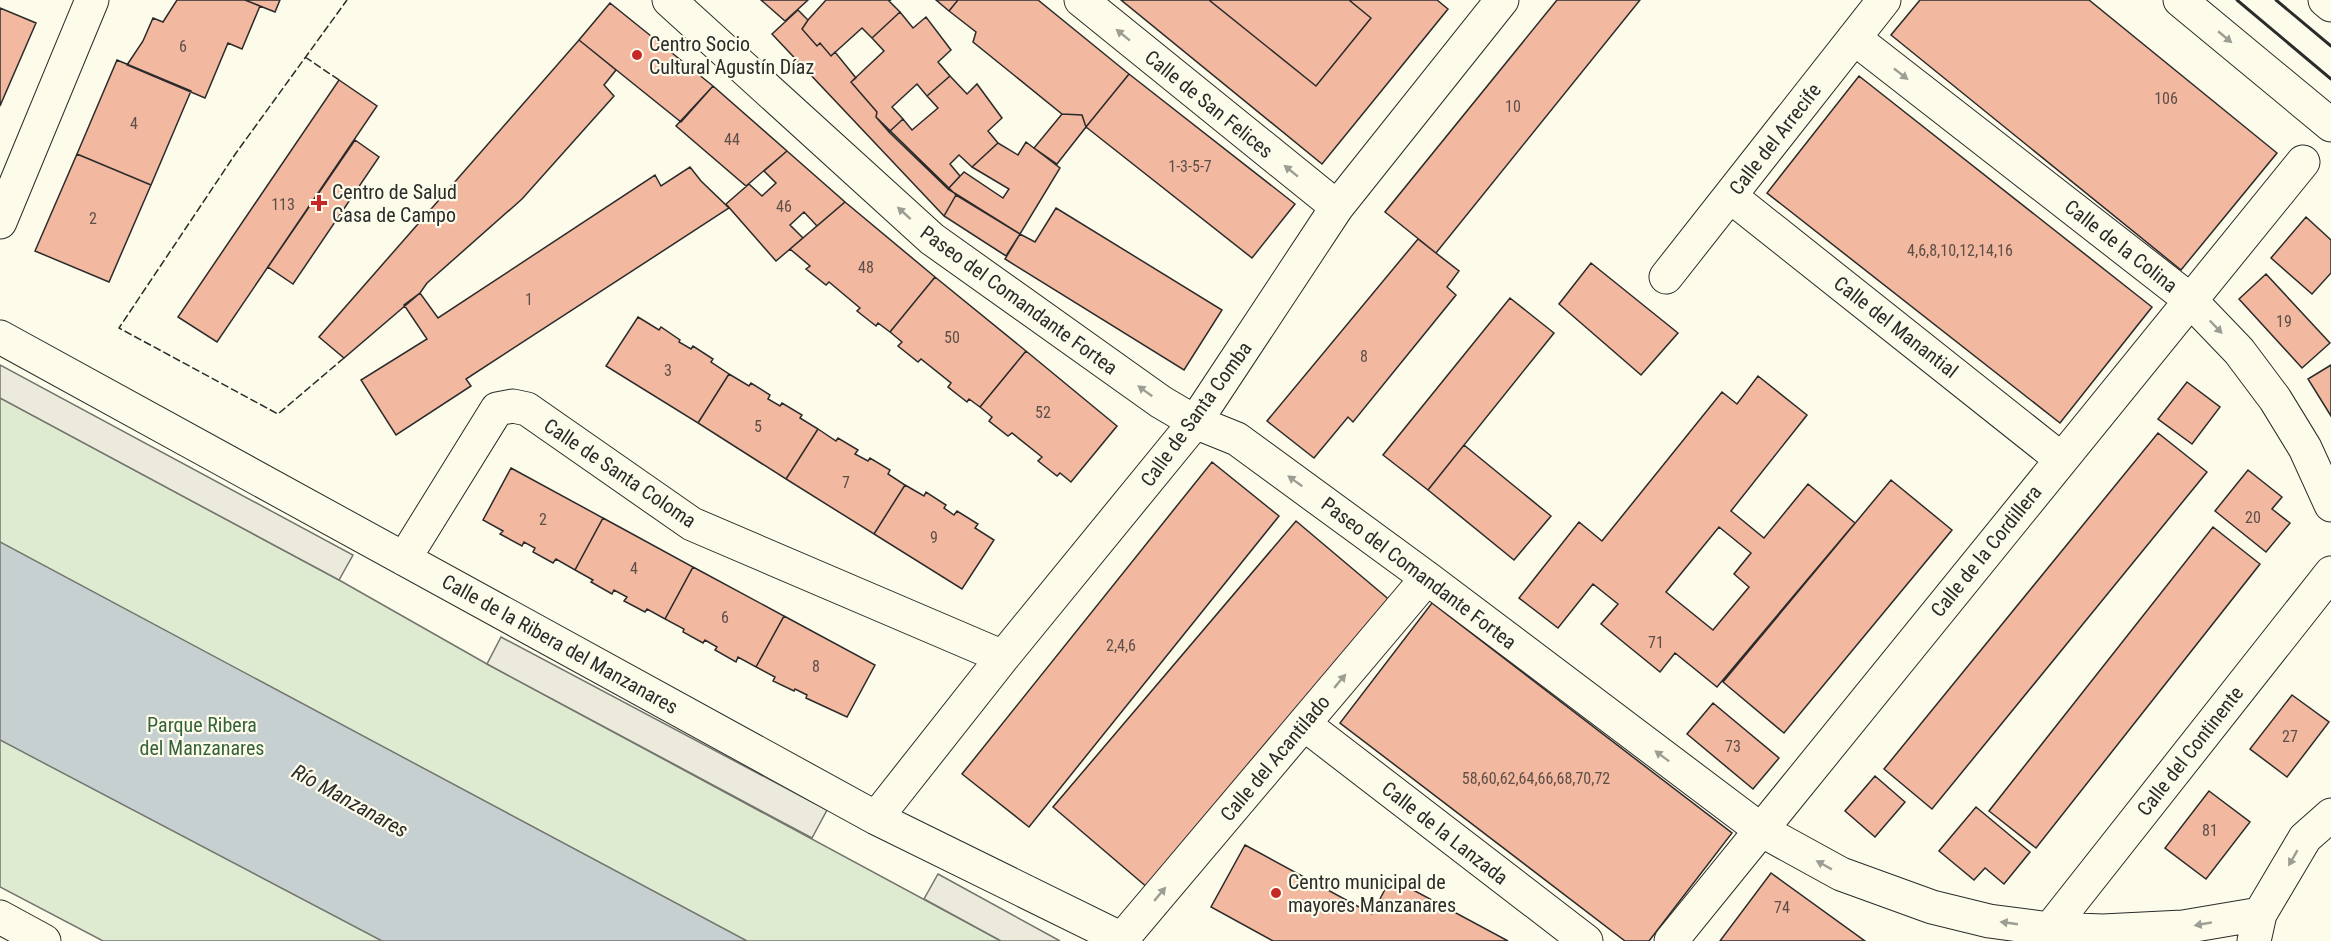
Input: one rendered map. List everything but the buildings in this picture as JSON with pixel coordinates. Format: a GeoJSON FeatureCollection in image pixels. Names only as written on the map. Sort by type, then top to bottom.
{"type":"FeatureCollection","features":[{"type":"Feature","properties":{"kind":"main road"},"geometry":{"type":"LineString","coordinates":[[0,222],[92,0]]}},
{"type":"Feature","properties":{"kind":"main road","name":"Paseo del Comandante Fortea"},"geometry":{"type":"LineString","coordinates":[[669,0],[932,239],[1161,402],[1195,422],[1238,439],[1427,578],[1761,830],[1842,874],[1932,907],[1989,921],[2050,929],[2103,931],[2183,927],[2257,927]]}},
{"type":"Feature","properties":{"kind":"main road","name":"Calle de San Felices"},"geometry":{"type":"LineString","coordinates":[[1081,0],[1337,207]]}},
{"type":"Feature","properties":{"kind":"main road","name":"Calle del Arrecife"},"geometry":{"type":"LineString","coordinates":[[1666,277],[1884,0]]}},
{"type":"Feature","properties":{"kind":"main road"},"geometry":{"type":"LineString","coordinates":[[2180,0],[2331,126]]}},
{"type":"Feature","properties":{"kind":"main road"},"geometry":{"type":"LineString","coordinates":[[2325,0],[2331,5]]}},
{"type":"Feature","properties":{"kind":"main road","name":"Calle de Santa Comba"},"geometry":{"type":"LineString","coordinates":[[876,818],[1003,657],[1195,422],[1337,207],[1496,2]]}},
{"type":"Feature","properties":{"kind":"main road","name":"Calle de la Colina"},"geometry":{"type":"LineString","coordinates":[[1854,38],[2189,299],[2240,351],[2276,399],[2304,448],[2331,505]]}},
{"type":"Feature","properties":{"kind":"main road","name":"Calle de la Cordillera"},"geometry":{"type":"LineString","coordinates":[[1671,941],[2189,299],[2303,162]]}},
{"type":"Feature","properties":{"kind":"main road","name":"Calle del Manantial"},"geometry":{"type":"LineString","coordinates":[[1730,196],[2061,459]]}},
{"type":"Feature","properties":{"kind":"main road","name":"Calle de la Ribera del Manzanares"},"geometry":{"type":"LineString","coordinates":[[0,337],[876,818],[1124,940]]}},
{"type":"Feature","properties":{"kind":"main road","name":"Calle de Santa Coloma"},"geometry":{"type":"LineString","coordinates":[[404,559],[497,409],[513,406],[527,409],[692,524],[1003,657]]}},
{"type":"Feature","properties":{"kind":"main road","name":"Calle del Continente"},"geometry":{"type":"LineString","coordinates":[[2050,929],[2331,573]]}},
{"type":"Feature","properties":{"kind":"main road","name":"Calle del Acantilado"},"geometry":{"type":"LineString","coordinates":[[1124,940],[1427,578]]}},
{"type":"Feature","properties":{"kind":"main road","name":"Calle de la Lanzada"},"geometry":{"type":"LineString","coordinates":[[1304,724],[1586,941]]}},
{"type":"Feature","properties":{"kind":"main road"},"geometry":{"type":"LineString","coordinates":[[2257,927],[2305,838],[2331,814]]}},
{"type":"Feature","properties":{"kind":"main road"},"geometry":{"type":"LineString","coordinates":[[0,917],[43,941]]}},
{"type":"Feature","properties":{"kind":"green space","name":"Parque Ribera del Manzanares"},"geometry":{"type":"Polygon","coordinates":[[[0,398],[1001,941],[103,941],[0,887],[0,398]]]}},
{"type":"Feature","properties":{"kind":"shaded area"},"geometry":{"type":"Polygon","coordinates":[[[0,365],[353,555],[339,580],[0,398],[0,365]]]}},
{"type":"Feature","properties":{"kind":"shaded area"},"geometry":{"type":"Polygon","coordinates":[[[501,637],[827,810],[812,838],[487,664],[501,637]]]}},
{"type":"Feature","properties":{"kind":"shaded area"},"geometry":{"type":"Polygon","coordinates":[[[938,874],[1060,941],[1001,941],[924,899],[938,874]]]}},
{"type":"Feature","properties":{"kind":"water","name":"Río Manzanares"},"geometry":{"type":"Polygon","coordinates":[[[0,542],[747,941],[382,941],[0,740],[0,542]]]}},
{"type":"Feature","properties":{"kind":"fence"},"geometry":{"type":"LineString","coordinates":[[344,358],[278,414],[119,328],[236,153],[347,0]]}},
{"type":"Feature","properties":{"kind":"fence"},"geometry":{"type":"LineString","coordinates":[[305,57],[339,80]]}},
{"type":"Feature","properties":{"kind":"wall"},"geometry":{"type":"LineString","coordinates":[[2237,0],[2331,79]]}},
{"type":"Feature","properties":{"kind":"wall"},"geometry":{"type":"LineString","coordinates":[[2276,0],[2331,46]]}},
{"type":"Feature","properties":{"kind":"place","name":"Centro Socio Cultural Agustín Díaz"},"geometry":{"type":"Point","coordinates":[637,55]}},
{"type":"Feature","properties":{"kind":"place","name":"Centro de Salud Casa de Campo"},"geometry":{"type":"Point","coordinates":[319,203]}},
{"type":"Feature","properties":{"kind":"place","name":"Centro municipal de mayores Manzanares"},"geometry":{"type":"Point","coordinates":[1276,893]}}]}
